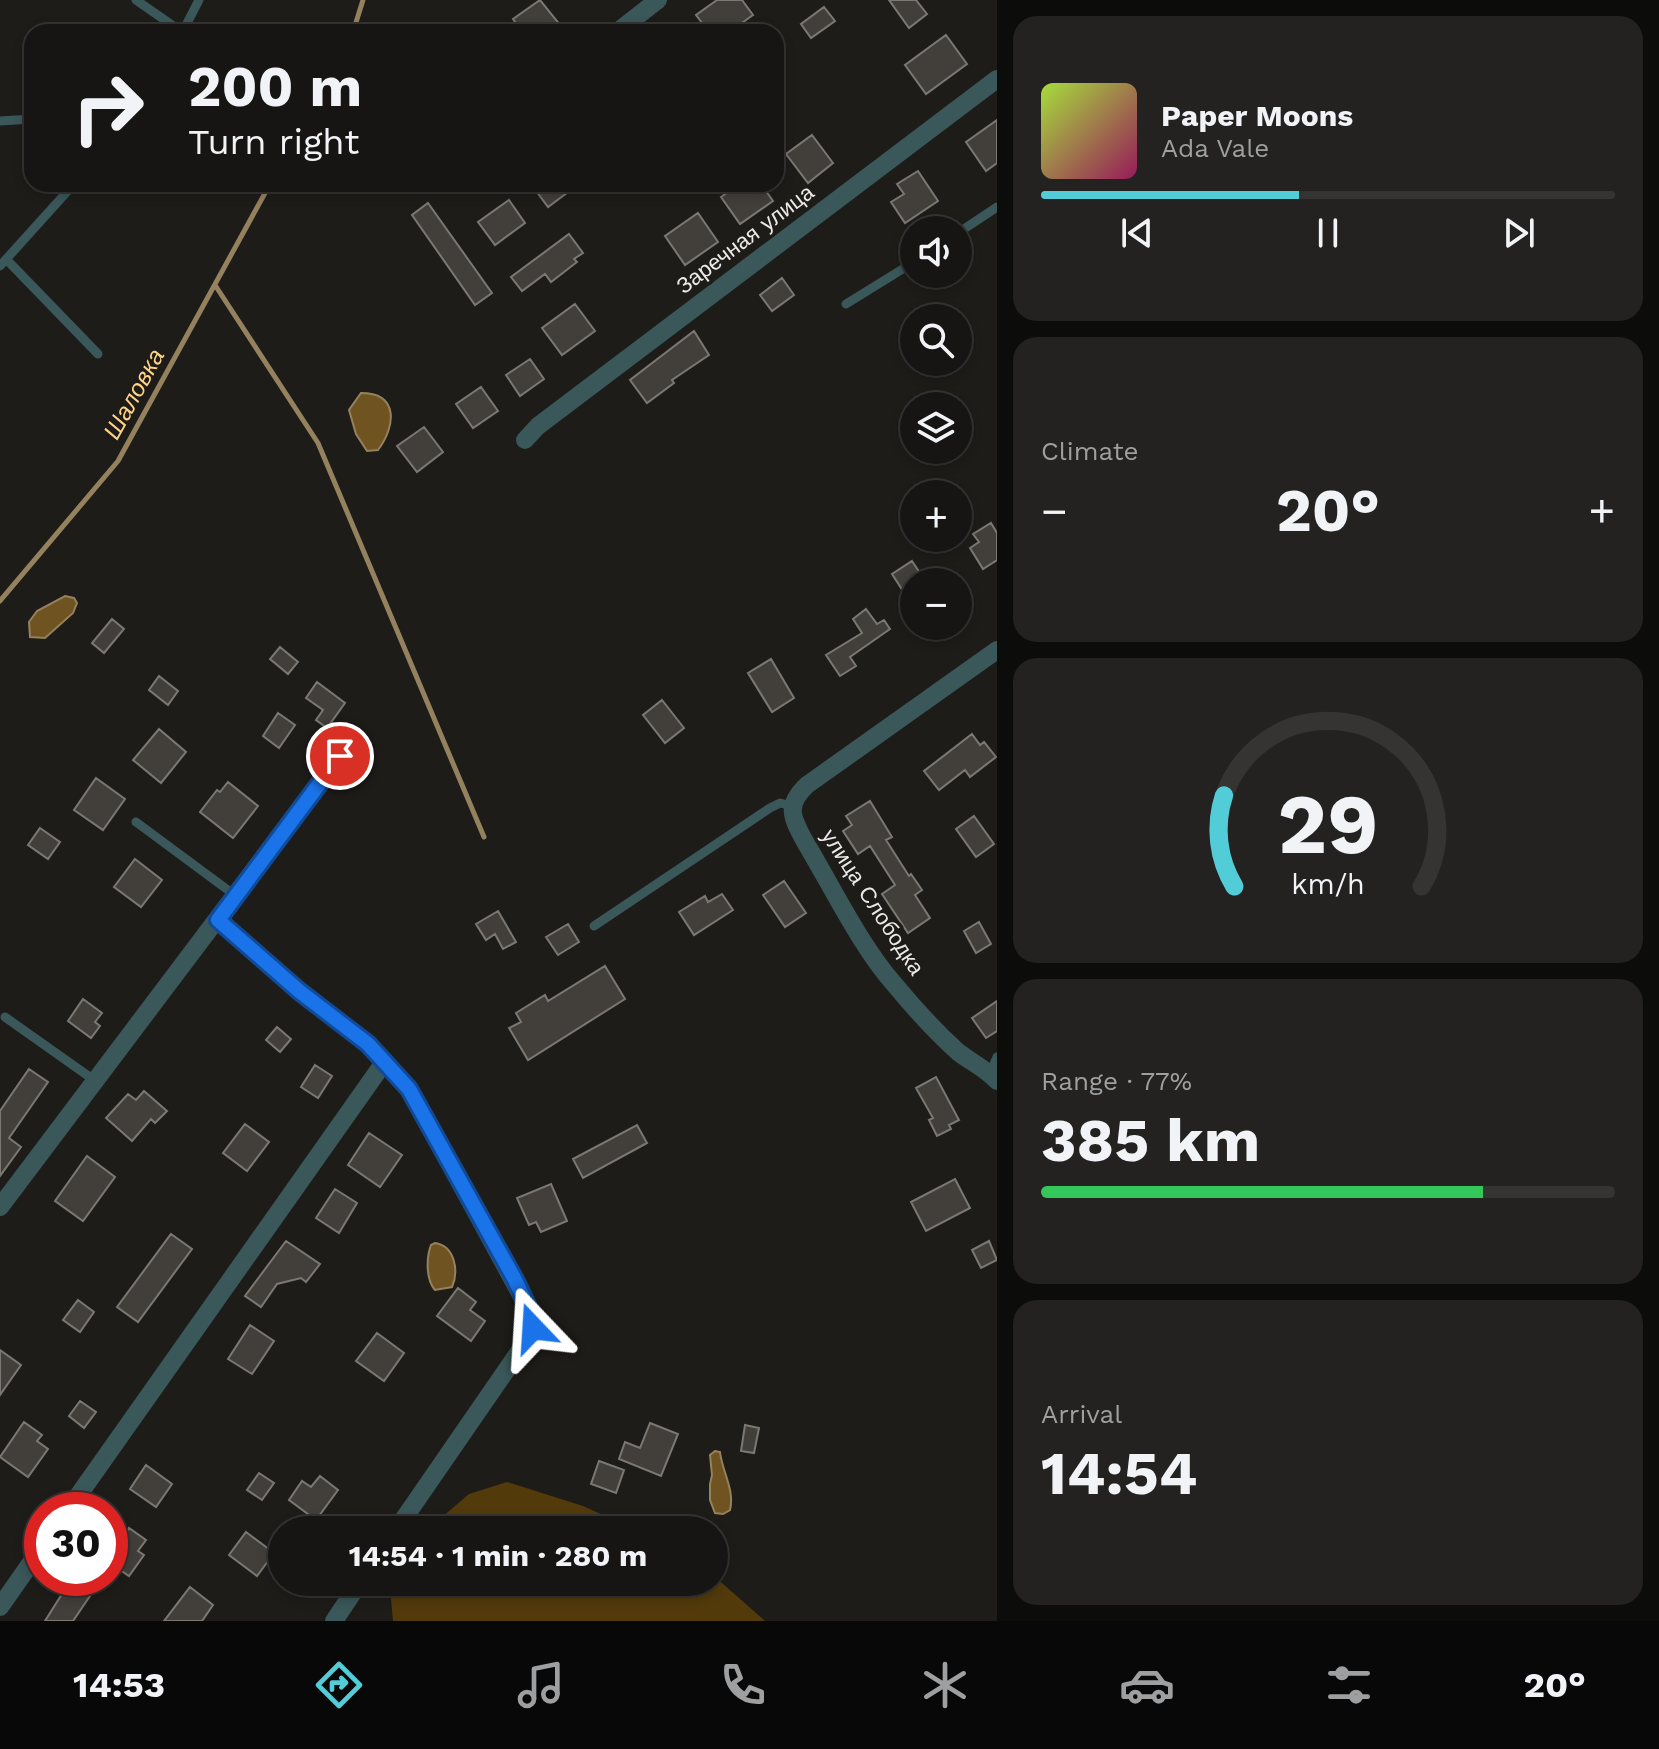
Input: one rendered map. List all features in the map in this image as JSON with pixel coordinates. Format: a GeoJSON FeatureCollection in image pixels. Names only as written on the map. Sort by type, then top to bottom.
{"type":"FeatureCollection","features":[{"type":"Feature","properties":{"kind":"street"},"geometry":{"type":"LineString","coordinates":[[627,24],[658,0]]}},
{"type":"Feature","properties":{"kind":"street","name":"Заречная улица"},"geometry":{"type":"LineString","coordinates":[[525,440],[550,416],[997,79]]}},
{"type":"Feature","properties":{"kind":"street"},"geometry":{"type":"LineString","coordinates":[[792,806],[807,785],[997,650]]}},
{"type":"Feature","properties":{"kind":"street"},"geometry":{"type":"LineString","coordinates":[[0,1207],[340,756]]}},
{"type":"Feature","properties":{"kind":"street","name":"улица Слободка"},"geometry":{"type":"LineString","coordinates":[[792,806],[795,822],[804,840],[893,984],[955,1049],[978,1067],[995,1070]]}},
{"type":"Feature","properties":{"kind":"street"},"geometry":{"type":"LineString","coordinates":[[218,920],[299,991],[368,1044],[409,1089],[533,1317],[533,1328],[405,1516]]}},
{"type":"Feature","properties":{"kind":"street"},"geometry":{"type":"LineString","coordinates":[[81,1492],[385,1061]]}},
{"type":"Feature","properties":{"kind":"street"},"geometry":{"type":"LineString","coordinates":[[0,1607],[24,1573]]}},
{"type":"Feature","properties":{"kind":"street"},"geometry":{"type":"LineString","coordinates":[[334,1621],[351,1596]]}},
{"type":"Feature","properties":{"kind":"lane"},"geometry":{"type":"LineString","coordinates":[[136,0],[172,24]]}},
{"type":"Feature","properties":{"kind":"lane"},"geometry":{"type":"LineString","coordinates":[[187,24],[199,0]]}},
{"type":"Feature","properties":{"kind":"lane"},"geometry":{"type":"LineString","coordinates":[[0,121],[24,120]]}},
{"type":"Feature","properties":{"kind":"lane"},"geometry":{"type":"LineString","coordinates":[[67,192],[3,262],[98,354]]}},
{"type":"Feature","properties":{"kind":"lane"},"geometry":{"type":"LineString","coordinates":[[972,224],[997,207]]}},
{"type":"Feature","properties":{"kind":"lane"},"geometry":{"type":"LineString","coordinates":[[846,304],[900,271]]}},
{"type":"Feature","properties":{"kind":"lane"},"geometry":{"type":"LineString","coordinates":[[594,926],[770,808],[780,803],[792,806]]}},
{"type":"Feature","properties":{"kind":"lane"},"geometry":{"type":"LineString","coordinates":[[136,822],[236,896]]}},
{"type":"Feature","properties":{"kind":"lane"},"geometry":{"type":"LineString","coordinates":[[5,1017],[94,1080]]}},
{"type":"Feature","properties":{"kind":"shaded area"},"geometry":{"type":"Polygon","coordinates":[[[361,393],[373,394],[388,405],[391,421],[378,450],[367,451],[356,434],[349,410],[361,393]]]}},
{"type":"Feature","properties":{"kind":"shaded area"},"geometry":{"type":"Polygon","coordinates":[[[65,596],[74,598],[77,603],[73,613],[45,638],[30,637],[29,622],[37,611],[65,596]]]}},
{"type":"Feature","properties":{"kind":"shaded area"},"geometry":{"type":"Polygon","coordinates":[[[435,1243],[447,1249],[454,1260],[452,1287],[435,1290],[430,1281],[428,1256],[431,1245],[435,1243]]]}},
{"type":"Feature","properties":{"kind":"shaded area"},"geometry":{"type":"Polygon","coordinates":[[[720,1452],[731,1495],[730,1510],[723,1514],[715,1513],[710,1500],[710,1455],[720,1452]]]}},
{"type":"Feature","properties":{"kind":"shaded area"},"geometry":{"type":"Polygon","coordinates":[[[507,1482],[605,1516],[443,1516],[469,1494],[507,1482]]]}},
{"type":"Feature","properties":{"kind":"shaded area"},"geometry":{"type":"Polygon","coordinates":[[[728,1588],[765,1621],[393,1621],[391,1596],[728,1596],[728,1588]]]}},
{"type":"Feature","properties":{"kind":"building"},"geometry":{"type":"Polygon","coordinates":[[[540,0],[559,24],[516,24],[513,19],[540,0]]]}},
{"type":"Feature","properties":{"kind":"building"},"geometry":{"type":"Polygon","coordinates":[[[717,0],[742,0],[753,15],[740,24],[703,24],[696,15],[717,0]]]}},
{"type":"Feature","properties":{"kind":"building"},"geometry":{"type":"Polygon","coordinates":[[[889,0],[916,0],[927,14],[909,28],[889,0]]]}},
{"type":"Feature","properties":{"kind":"building"},"geometry":{"type":"Polygon","coordinates":[[[824,7],[835,21],[811,38],[801,24],[824,7]]]}},
{"type":"Feature","properties":{"kind":"building"},"geometry":{"type":"Polygon","coordinates":[[[946,35],[967,64],[926,94],[905,65],[946,35]]]}},
{"type":"Feature","properties":{"kind":"building"},"geometry":{"type":"Polygon","coordinates":[[[997,120],[997,163],[986,171],[966,142],[997,120]]]}},
{"type":"Feature","properties":{"kind":"building"},"geometry":{"type":"Polygon","coordinates":[[[812,135],[833,163],[808,183],[786,154],[812,135]]]}},
{"type":"Feature","properties":{"kind":"building"},"geometry":{"type":"Polygon","coordinates":[[[918,171],[938,201],[916,216],[900,216],[891,202],[904,194],[897,184],[918,171]]]}},
{"type":"Feature","properties":{"kind":"building"},"geometry":{"type":"Polygon","coordinates":[[[537,192],[568,192],[548,207],[537,192]]]}},
{"type":"Feature","properties":{"kind":"building"},"geometry":{"type":"Polygon","coordinates":[[[728,192],[767,192],[773,201],[740,224],[721,197],[728,192]]]}},
{"type":"Feature","properties":{"kind":"building"},"geometry":{"type":"Polygon","coordinates":[[[509,200],[525,223],[495,245],[478,222],[509,200]]]}},
{"type":"Feature","properties":{"kind":"building"},"geometry":{"type":"Polygon","coordinates":[[[428,203],[492,293],[475,305],[412,215],[428,203]]]}},
{"type":"Feature","properties":{"kind":"building"},"geometry":{"type":"Polygon","coordinates":[[[698,213],[718,242],[685,265],[665,236],[698,213]]]}},
{"type":"Feature","properties":{"kind":"building"},"geometry":{"type":"Polygon","coordinates":[[[569,234],[583,253],[574,259],[577,262],[551,282],[545,274],[522,291],[511,277],[569,234]]]}},
{"type":"Feature","properties":{"kind":"building"},"geometry":{"type":"Polygon","coordinates":[[[782,278],[794,295],[772,311],[760,295],[782,278]]]}},
{"type":"Feature","properties":{"kind":"building"},"geometry":{"type":"Polygon","coordinates":[[[575,304],[595,331],[562,355],[542,328],[575,304]]]}},
{"type":"Feature","properties":{"kind":"building"},"geometry":{"type":"Polygon","coordinates":[[[694,331],[709,355],[672,380],[674,383],[647,403],[630,380],[694,331]]]}},
{"type":"Feature","properties":{"kind":"building"},"geometry":{"type":"Polygon","coordinates":[[[530,359],[544,379],[520,396],[506,375],[530,359]]]}},
{"type":"Feature","properties":{"kind":"building"},"geometry":{"type":"Polygon","coordinates":[[[481,387],[498,411],[473,428],[456,404],[481,387]]]}},
{"type":"Feature","properties":{"kind":"building"},"geometry":{"type":"Polygon","coordinates":[[[424,427],[443,452],[417,472],[397,446],[424,427]]]}},
{"type":"Feature","properties":{"kind":"building"},"geometry":{"type":"Polygon","coordinates":[[[991,523],[997,533],[997,560],[983,569],[972,551],[972,547],[979,542],[973,534],[991,523]]]}},
{"type":"Feature","properties":{"kind":"building"},"geometry":{"type":"Polygon","coordinates":[[[912,561],[917,568],[901,568],[912,561]]]}},
{"type":"Feature","properties":{"kind":"building"},"geometry":{"type":"Polygon","coordinates":[[[900,569],[900,586],[892,574],[900,569]]]}},
{"type":"Feature","properties":{"kind":"building"},"geometry":{"type":"Polygon","coordinates":[[[866,609],[877,624],[884,620],[890,629],[850,657],[856,666],[840,676],[826,655],[862,633],[853,619],[866,609]]]}},
{"type":"Feature","properties":{"kind":"building"},"geometry":{"type":"Polygon","coordinates":[[[112,619],[124,629],[104,653],[92,643],[112,619]]]}},
{"type":"Feature","properties":{"kind":"building"},"geometry":{"type":"Polygon","coordinates":[[[280,647],[298,662],[288,674],[270,659],[280,647]]]}},
{"type":"Feature","properties":{"kind":"building"},"geometry":{"type":"Polygon","coordinates":[[[771,659],[794,698],[772,712],[748,673],[771,659]]]}},
{"type":"Feature","properties":{"kind":"building"},"geometry":{"type":"Polygon","coordinates":[[[159,676],[178,691],[168,705],[149,690],[159,676]]]}},
{"type":"Feature","properties":{"kind":"building"},"geometry":{"type":"Polygon","coordinates":[[[317,682],[345,703],[327,728],[316,720],[323,710],[306,698],[317,682]]]}},
{"type":"Feature","properties":{"kind":"building"},"geometry":{"type":"Polygon","coordinates":[[[662,700],[684,728],[665,743],[643,715],[662,700]]]}},
{"type":"Feature","properties":{"kind":"building"},"geometry":{"type":"Polygon","coordinates":[[[278,713],[295,725],[279,748],[263,736],[278,713]]]}},
{"type":"Feature","properties":{"kind":"building"},"geometry":{"type":"Polygon","coordinates":[[[159,729],[186,752],[161,783],[133,760],[159,729]]]}},
{"type":"Feature","properties":{"kind":"building"},"geometry":{"type":"Polygon","coordinates":[[[972,734],[980,745],[984,742],[996,757],[970,777],[965,770],[939,790],[924,771],[972,734]]]}},
{"type":"Feature","properties":{"kind":"building"},"geometry":{"type":"Polygon","coordinates":[[[96,778],[125,799],[103,830],[74,810],[96,778]]]}},
{"type":"Feature","properties":{"kind":"building"},"geometry":{"type":"Polygon","coordinates":[[[228,782],[258,806],[233,838],[200,812],[217,790],[220,792],[228,782]]]}},
{"type":"Feature","properties":{"kind":"building"},"geometry":{"type":"Polygon","coordinates":[[[870,801],[892,837],[886,840],[922,890],[915,895],[930,918],[908,933],[882,894],[895,885],[870,846],[858,854],[843,831],[852,825],[846,816],[870,801]]]}},
{"type":"Feature","properties":{"kind":"building"},"geometry":{"type":"Polygon","coordinates":[[[974,816],[994,844],[976,857],[956,829],[974,816]]]}},
{"type":"Feature","properties":{"kind":"building"},"geometry":{"type":"Polygon","coordinates":[[[40,828],[60,842],[48,859],[28,845],[40,828]]]}},
{"type":"Feature","properties":{"kind":"building"},"geometry":{"type":"Polygon","coordinates":[[[135,859],[162,880],[141,907],[114,887],[135,859]]]}},
{"type":"Feature","properties":{"kind":"building"},"geometry":{"type":"Polygon","coordinates":[[[784,881],[806,913],[785,927],[763,895],[784,881]]]}},
{"type":"Feature","properties":{"kind":"building"},"geometry":{"type":"Polygon","coordinates":[[[722,894],[733,910],[694,935],[679,912],[705,896],[708,902],[722,894]]]}},
{"type":"Feature","properties":{"kind":"building"},"geometry":{"type":"Polygon","coordinates":[[[498,911],[516,942],[503,949],[495,934],[486,940],[476,924],[498,911]]]}},
{"type":"Feature","properties":{"kind":"building"},"geometry":{"type":"Polygon","coordinates":[[[979,922],[991,944],[976,953],[964,931],[979,922]]]}},
{"type":"Feature","properties":{"kind":"building"},"geometry":{"type":"Polygon","coordinates":[[[568,924],[579,942],[558,955],[546,937],[568,924]]]}},
{"type":"Feature","properties":{"kind":"building"},"geometry":{"type":"Polygon","coordinates":[[[605,966],[625,999],[528,1060],[509,1028],[521,1022],[516,1013],[545,995],[548,1001],[605,966]]]}},
{"type":"Feature","properties":{"kind":"building"},"geometry":{"type":"Polygon","coordinates":[[[83,999],[102,1013],[95,1022],[100,1026],[91,1038],[68,1021],[83,999]]]}},
{"type":"Feature","properties":{"kind":"building"},"geometry":{"type":"Polygon","coordinates":[[[997,1001],[997,1031],[986,1038],[972,1018],[997,1001]]]}},
{"type":"Feature","properties":{"kind":"building"},"geometry":{"type":"Polygon","coordinates":[[[277,1027],[291,1039],[280,1052],[266,1040],[277,1027]]]}},
{"type":"Feature","properties":{"kind":"building"},"geometry":{"type":"Polygon","coordinates":[[[315,1065],[332,1076],[318,1098],[301,1087],[315,1065]]]}},
{"type":"Feature","properties":{"kind":"building"},"geometry":{"type":"Polygon","coordinates":[[[29,1069],[48,1082],[9,1138],[21,1147],[0,1176],[0,1111],[29,1069]]]}},
{"type":"Feature","properties":{"kind":"building"},"geometry":{"type":"Polygon","coordinates":[[[936,1077],[959,1120],[949,1125],[951,1129],[937,1136],[929,1120],[933,1118],[916,1088],[936,1077]]]}},
{"type":"Feature","properties":{"kind":"building"},"geometry":{"type":"Polygon","coordinates":[[[144,1091],[167,1111],[155,1123],[151,1119],[132,1141],[106,1118],[128,1094],[136,1100],[144,1091]]]}},
{"type":"Feature","properties":{"kind":"building"},"geometry":{"type":"Polygon","coordinates":[[[245,1124],[269,1142],[247,1171],[223,1153],[245,1124]]]}},
{"type":"Feature","properties":{"kind":"building"},"geometry":{"type":"Polygon","coordinates":[[[637,1125],[647,1143],[583,1178],[573,1159],[637,1125]]]}},
{"type":"Feature","properties":{"kind":"building"},"geometry":{"type":"Polygon","coordinates":[[[369,1133],[402,1155],[380,1187],[348,1165],[369,1133]]]}},
{"type":"Feature","properties":{"kind":"building"},"geometry":{"type":"Polygon","coordinates":[[[87,1156],[115,1177],[83,1221],[55,1201],[87,1156]]]}},
{"type":"Feature","properties":{"kind":"building"},"geometry":{"type":"Polygon","coordinates":[[[955,1179],[970,1208],[926,1231],[911,1202],[955,1179]]]}},
{"type":"Feature","properties":{"kind":"building"},"geometry":{"type":"Polygon","coordinates":[[[551,1184],[567,1221],[541,1232],[536,1222],[529,1225],[517,1198],[551,1184]]]}},
{"type":"Feature","properties":{"kind":"building"},"geometry":{"type":"Polygon","coordinates":[[[335,1189],[357,1203],[339,1233],[316,1218],[335,1189]]]}},
{"type":"Feature","properties":{"kind":"building"},"geometry":{"type":"Polygon","coordinates":[[[171,1234],[192,1249],[138,1322],[117,1307],[171,1234]]]}},
{"type":"Feature","properties":{"kind":"building"},"geometry":{"type":"Polygon","coordinates":[[[286,1241],[320,1264],[306,1282],[301,1278],[277,1284],[261,1307],[245,1296],[286,1241]]]}},
{"type":"Feature","properties":{"kind":"building"},"geometry":{"type":"Polygon","coordinates":[[[989,1241],[997,1260],[981,1268],[972,1250],[989,1241]]]}},
{"type":"Feature","properties":{"kind":"building"},"geometry":{"type":"Polygon","coordinates":[[[458,1288],[476,1302],[470,1310],[485,1321],[471,1341],[437,1316],[458,1288]]]}},
{"type":"Feature","properties":{"kind":"building"},"geometry":{"type":"Polygon","coordinates":[[[78,1300],[94,1312],[80,1332],[63,1320],[78,1300]]]}},
{"type":"Feature","properties":{"kind":"building"},"geometry":{"type":"Polygon","coordinates":[[[250,1325],[274,1341],[252,1374],[228,1359],[250,1325]]]}},
{"type":"Feature","properties":{"kind":"building"},"geometry":{"type":"Polygon","coordinates":[[[377,1333],[404,1353],[384,1381],[356,1361],[377,1333]]]}},
{"type":"Feature","properties":{"kind":"building"},"geometry":{"type":"Polygon","coordinates":[[[0,1350],[21,1365],[0,1395],[0,1350]]]}},
{"type":"Feature","properties":{"kind":"building"},"geometry":{"type":"Polygon","coordinates":[[[80,1401],[96,1412],[84,1428],[69,1416],[80,1401]]]}},
{"type":"Feature","properties":{"kind":"building"},"geometry":{"type":"Polygon","coordinates":[[[24,1422],[42,1435],[37,1441],[48,1449],[28,1477],[0,1457],[24,1422]]]}},
{"type":"Feature","properties":{"kind":"building"},"geometry":{"type":"Polygon","coordinates":[[[650,1423],[678,1434],[661,1476],[619,1459],[625,1442],[640,1448],[650,1423]]]}},
{"type":"Feature","properties":{"kind":"building"},"geometry":{"type":"Polygon","coordinates":[[[745,1425],[759,1428],[754,1453],[741,1451],[745,1425]]]}},
{"type":"Feature","properties":{"kind":"building"},"geometry":{"type":"Polygon","coordinates":[[[599,1461],[624,1470],[616,1493],[591,1484],[599,1461]]]}},
{"type":"Feature","properties":{"kind":"building"},"geometry":{"type":"Polygon","coordinates":[[[146,1465],[172,1484],[156,1507],[130,1489],[146,1465]]]}},
{"type":"Feature","properties":{"kind":"building"},"geometry":{"type":"Polygon","coordinates":[[[259,1473],[274,1483],[262,1500],[247,1490],[259,1473]]]}},
{"type":"Feature","properties":{"kind":"building"},"geometry":{"type":"Polygon","coordinates":[[[320,1476],[338,1490],[319,1516],[311,1516],[289,1500],[302,1481],[311,1487],[320,1476]]]}},
{"type":"Feature","properties":{"kind":"building"},"geometry":{"type":"Polygon","coordinates":[[[129,1528],[146,1540],[138,1551],[144,1555],[129,1576],[129,1528]]]}},
{"type":"Feature","properties":{"kind":"building"},"geometry":{"type":"Polygon","coordinates":[[[246,1532],[268,1548],[268,1561],[257,1576],[229,1555],[246,1532]]]}},
{"type":"Feature","properties":{"kind":"building"},"geometry":{"type":"Polygon","coordinates":[[[190,1587],[213,1605],[202,1621],[164,1621],[190,1587]]]}},
{"type":"Feature","properties":{"kind":"building"},"geometry":{"type":"Polygon","coordinates":[[[61,1596],[90,1596],[73,1621],[45,1621],[61,1596]]]}},
{"type":"Feature","properties":{"kind":"waterway","name":"Шаловка"},"geometry":{"type":"LineString","coordinates":[[356,24],[363,0]]}},
{"type":"Feature","properties":{"kind":"waterway","name":"Шаловка"},"geometry":{"type":"LineString","coordinates":[[0,601],[118,461],[266,192]]}},
{"type":"Feature","properties":{"kind":"waterway"},"geometry":{"type":"LineString","coordinates":[[215,285],[318,443],[484,837]]}},
{"type":"Feature","properties":{"kind":"route"},"geometry":{"type":"LineString","coordinates":[[340,756],[218,920],[299,991],[368,1044],[409,1089],[514,1278],[533,1317],[533,1328]]}}]}
